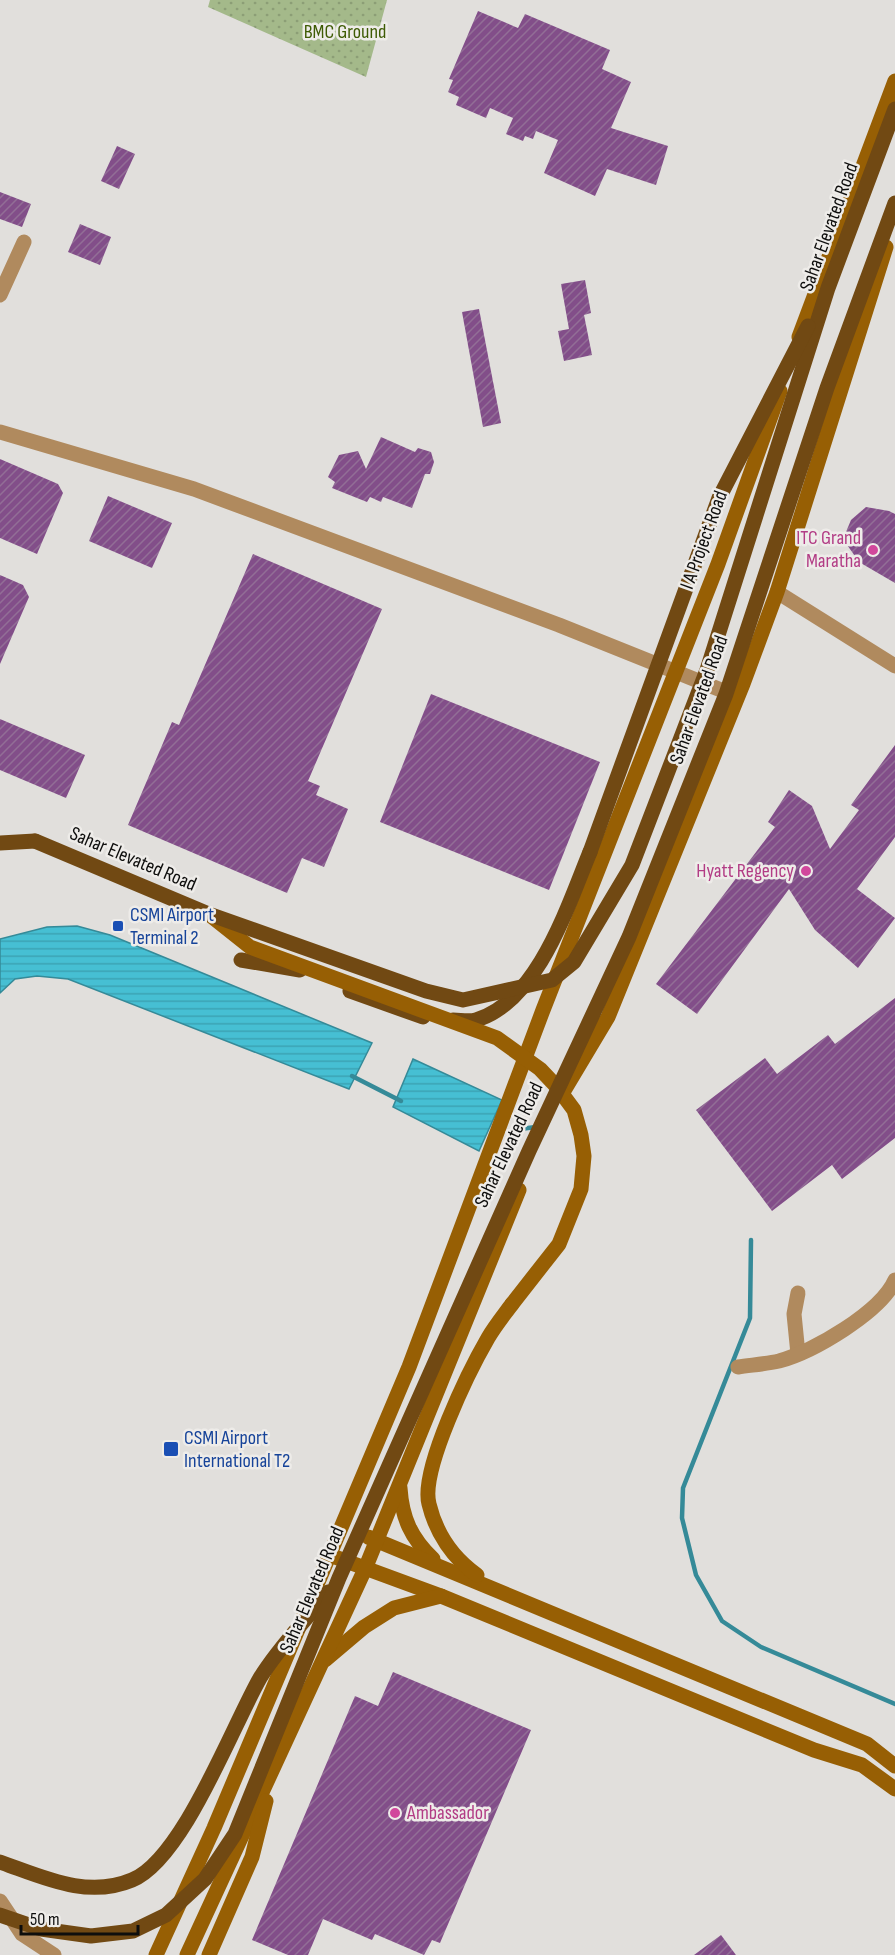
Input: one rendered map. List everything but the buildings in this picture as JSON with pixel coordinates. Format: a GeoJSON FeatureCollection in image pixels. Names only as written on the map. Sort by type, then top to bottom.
{"type":"FeatureCollection","features":[{"type":"Feature","properties":{"kind":"main road","name":"I A Project Road"},"geometry":{"type":"LineString","coordinates":[[156,1955],[214,1828],[409,1367],[543,1010],[677,670],[895,81]]}},
{"type":"Feature","properties":{"kind":"main road","name":"Sahar Elevated Road"},"geometry":{"type":"LineString","coordinates":[[0,843],[35,841],[206,913],[426,992],[463,1000],[552,980],[574,962],[632,865],[707,670],[828,288],[895,109]]}},
{"type":"Feature","properties":{"kind":"main road","name":"Sahar Elevated Road"},"geometry":{"type":"LineString","coordinates":[[0,1915],[41,1929],[91,1936],[133,1931],[166,1915],[205,1879],[235,1834],[339,1578],[529,1151],[629,937],[726,694],[827,388],[895,203]]}},
{"type":"Feature","properties":{"kind":"main road"},"geometry":{"type":"LineString","coordinates":[[187,1955],[365,1569],[548,1119],[608,1017],[777,592],[847,375],[895,216]]}},
{"type":"Feature","properties":{"kind":"main road"},"geometry":{"type":"LineString","coordinates":[[241,960],[294,968],[395,1009],[428,1019],[474,1020],[498,1010],[532,976],[552,943],[590,852],[719,498],[828,288]]}},
{"type":"Feature","properties":{"kind":"main road"},"geometry":{"type":"LineString","coordinates":[[206,913],[250,947],[496,1038],[540,1069],[574,1110],[584,1156],[581,1189],[559,1244],[489,1337],[452,1412],[429,1478],[428,1503],[449,1551],[494,1587]]}},
{"type":"Feature","properties":{"kind":"main road"},"geometry":{"type":"LineString","coordinates":[[399,1483],[401,1511],[410,1531],[419,1546],[437,1563]]}},
{"type":"Feature","properties":{"kind":"main road"},"geometry":{"type":"LineString","coordinates":[[342,1526],[437,1563],[867,1744],[895,1766]]}},
{"type":"Feature","properties":{"kind":"main road"},"geometry":{"type":"LineString","coordinates":[[330,1554],[441,1596],[814,1750],[862,1766],[895,1790]]}},
{"type":"Feature","properties":{"kind":"main road"},"geometry":{"type":"LineString","coordinates":[[0,1862],[71,1887],[106,1886],[133,1880],[162,1857],[203,1793],[261,1677],[339,1578]]}},
{"type":"Feature","properties":{"kind":"main road"},"geometry":{"type":"LineString","coordinates":[[321,1665],[364,1627],[394,1608],[441,1596]]}},
{"type":"Feature","properties":{"kind":"main road"},"geometry":{"type":"LineString","coordinates":[[211,1953],[252,1857],[275,1765]]}},
{"type":"Feature","properties":{"kind":"street"},"geometry":{"type":"LineString","coordinates":[[0,295],[24,242]]}},
{"type":"Feature","properties":{"kind":"street"},"geometry":{"type":"LineString","coordinates":[[0,432],[194,489],[677,670],[737,697]]}},
{"type":"Feature","properties":{"kind":"street"},"geometry":{"type":"LineString","coordinates":[[777,592],[895,666]]}},
{"type":"Feature","properties":{"kind":"street"},"geometry":{"type":"LineString","coordinates":[[738,1367],[780,1361],[821,1342],[872,1308],[891,1290],[895,1280]]}},
{"type":"Feature","properties":{"kind":"street"},"geometry":{"type":"LineString","coordinates":[[798,1293],[794,1323],[798,1353]]}},
{"type":"Feature","properties":{"kind":"street"},"geometry":{"type":"LineString","coordinates":[[0,1901],[22,1934],[54,1955]]}},
{"type":"Feature","properties":{"kind":"green space","name":"BMC Ground"},"geometry":{"type":"Polygon","coordinates":[[[210,0],[387,0],[366,77],[208,7],[210,0]]]}},
{"type":"Feature","properties":{"kind":"water"},"geometry":{"type":"Polygon","coordinates":[[[77,926],[110,935],[372,1043],[349,1089],[68,979],[37,976],[15,979],[0,993],[0,939],[47,927],[77,926]]]}},
{"type":"Feature","properties":{"kind":"water"},"geometry":{"type":"Polygon","coordinates":[[[413,1059],[502,1100],[479,1151],[393,1107],[413,1059]]]}},
{"type":"Feature","properties":{"kind":"waterway"},"geometry":{"type":"LineString","coordinates":[[352,1076],[401,1101]]}},
{"type":"Feature","properties":{"kind":"waterway"},"geometry":{"type":"LineString","coordinates":[[520,1129],[536,1127]]}},
{"type":"Feature","properties":{"kind":"waterway"},"geometry":{"type":"LineString","coordinates":[[751,1240],[750,1318],[683,1488],[682,1518],[696,1575],[722,1621],[761,1647],[895,1704]]}},
{"type":"Feature","properties":{"kind":"place","name":"ITC Grand Maratha"},"geometry":{"type":"Point","coordinates":[873,550]}},
{"type":"Feature","properties":{"kind":"place","name":"Hyatt Regency"},"geometry":{"type":"Point","coordinates":[806,871]}},
{"type":"Feature","properties":{"kind":"place","name":"CSMI Airport Terminal 2"},"geometry":{"type":"Point","coordinates":[118,926]}},
{"type":"Feature","properties":{"kind":"place","name":"CSMI Airport International T2"},"geometry":{"type":"Point","coordinates":[171,1449]}},
{"type":"Feature","properties":{"kind":"place","name":"Ambassador"},"geometry":{"type":"Point","coordinates":[395,1813]}}]}
